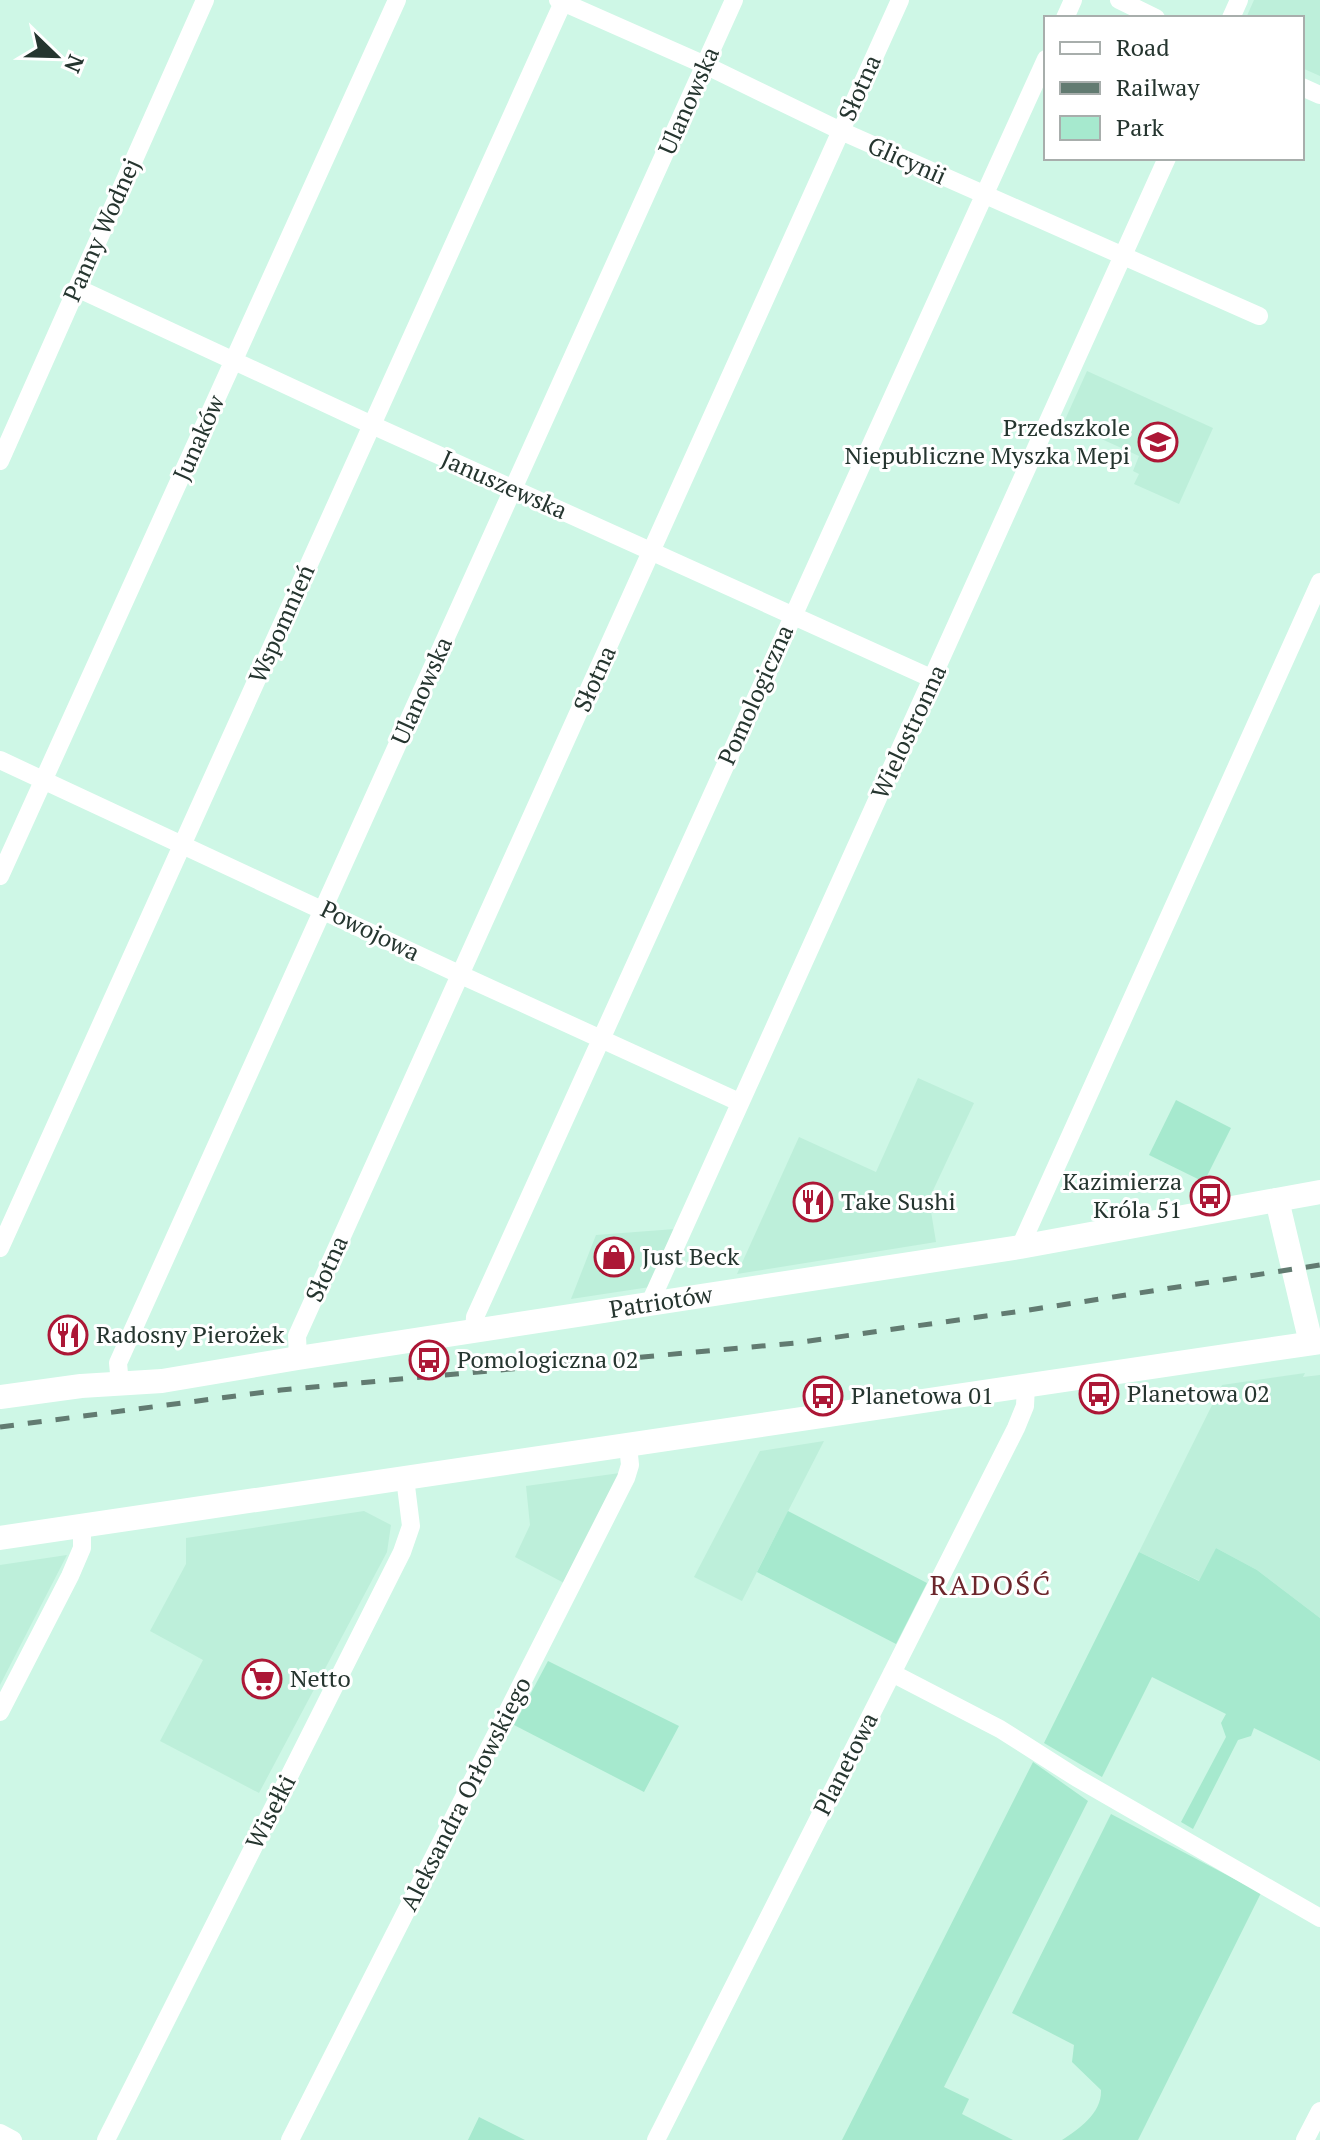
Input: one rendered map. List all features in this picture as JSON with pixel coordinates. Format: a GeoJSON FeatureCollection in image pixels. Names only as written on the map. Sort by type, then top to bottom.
{"type":"FeatureCollection","features":[{"type":"Feature","properties":{"kind":"main road","name":"Patriotów"},"geometry":{"type":"LineString","coordinates":[[0,1397],[81,1386],[172,1380],[1020,1247],[1320,1192]]}},
{"type":"Feature","properties":{"kind":"main road"},"geometry":{"type":"LineString","coordinates":[[0,1538],[1315,1342],[1277,1200]]}},
{"type":"Feature","properties":{"kind":"street","name":"Panny Wodnej"},"geometry":{"type":"LineString","coordinates":[[0,461],[205,0]]}},
{"type":"Feature","properties":{"kind":"street","name":"Junaków"},"geometry":{"type":"LineString","coordinates":[[0,876],[397,0]]}},
{"type":"Feature","properties":{"kind":"street","name":"Ulanowska"},"geometry":{"type":"LineString","coordinates":[[120,1384],[118,1363],[734,0]]}},
{"type":"Feature","properties":{"kind":"street","name":"Słotna"},"geometry":{"type":"LineString","coordinates":[[298,1358],[297,1336],[900,0]]}},
{"type":"Feature","properties":{"kind":"street"},"geometry":{"type":"LineString","coordinates":[[1119,0],[1152,16]]}},
{"type":"Feature","properties":{"kind":"street","name":"Glicynii"},"geometry":{"type":"LineString","coordinates":[[562,1],[841,131],[1259,316]]}},
{"type":"Feature","properties":{"kind":"street","name":"Wspomnień"},"geometry":{"type":"LineString","coordinates":[[0,1248],[562,1]]}},
{"type":"Feature","properties":{"kind":"street","name":"Pomologiczna"},"geometry":{"type":"LineString","coordinates":[[474,1332],[475,1317],[1044,63]]}},
{"type":"Feature","properties":{"kind":"street","name":"Wielostronna"},"geometry":{"type":"LineString","coordinates":[[649,1305],[1166,160]]}},
{"type":"Feature","properties":{"kind":"street","name":"Januszewska"},"geometry":{"type":"LineString","coordinates":[[77,288],[233,362],[933,679]]}},
{"type":"Feature","properties":{"kind":"street"},"geometry":{"type":"LineString","coordinates":[[1020,1247],[1320,582]]}},
{"type":"Feature","properties":{"kind":"street","name":"Powojowa"},"geometry":{"type":"LineString","coordinates":[[0,760],[739,1102]]}},
{"type":"Feature","properties":{"kind":"street","name":"Planetowa"},"geometry":{"type":"LineString","coordinates":[[656,2140],[1016,1428],[1025,1406],[1026,1385]]}},
{"type":"Feature","properties":{"kind":"street","name":"Aleksandra Orłowskiego"},"geometry":{"type":"LineString","coordinates":[[290,2140],[626,1478],[630,1465],[628,1445]]}},
{"type":"Feature","properties":{"kind":"street","name":"Wisełki"},"geometry":{"type":"LineString","coordinates":[[106,2140],[408,1537],[410,1514],[405,1478]]}},
{"type":"Feature","properties":{"kind":"street"},"geometry":{"type":"LineString","coordinates":[[0,1712],[80,1555],[82,1526]]}},
{"type":"Feature","properties":{"kind":"street"},"geometry":{"type":"LineString","coordinates":[[892,1673],[1000,1729],[1077,1778],[1320,1918]]}},
{"type":"Feature","properties":{"kind":"street"},"geometry":{"type":"LineString","coordinates":[[1305,2140],[1320,2111]]}},
{"type":"Feature","properties":{"kind":"street"},"geometry":{"type":"LineString","coordinates":[[0,2133],[13,2140]]}},
{"type":"Feature","properties":{"kind":"shaded area"},"geometry":{"type":"Polygon","coordinates":[[[1254,0],[1320,0],[1320,76],[1304,69],[1304,16],[1247,16],[1254,0]]]}},
{"type":"Feature","properties":{"kind":"shaded area","name":"Przedszkole Niepubliczne Myszka Mepi"},"geometry":{"type":"Polygon","coordinates":[[[1087,371],[1213,428],[1179,504],[1134,484],[1139,474],[1133,471],[1139,456],[1064,422],[1087,371]]]}},
{"type":"Feature","properties":{"kind":"shaded area"},"geometry":{"type":"Polygon","coordinates":[[[918,1078],[974,1103],[929,1199],[936,1242],[737,1274],[799,1137],[876,1172],[918,1078]]]}},
{"type":"Feature","properties":{"kind":"shaded area"},"geometry":{"type":"Polygon","coordinates":[[[675,1229],[650,1287],[571,1299],[596,1235],[675,1229]]]}},
{"type":"Feature","properties":{"kind":"shaded area"},"geometry":{"type":"Polygon","coordinates":[[[1305,1373],[1303,1377],[1320,1375],[1320,1618],[1257,1570],[1216,1548],[1200,1581],[1139,1552],[1222,1385],[1305,1373]]]}},
{"type":"Feature","properties":{"kind":"shaded area"},"geometry":{"type":"Polygon","coordinates":[[[824,1441],[742,1601],[694,1577],[760,1451],[824,1441]]]}},
{"type":"Feature","properties":{"kind":"shaded area"},"geometry":{"type":"Polygon","coordinates":[[[620,1473],[564,1583],[515,1557],[530,1525],[526,1486],[620,1473]]]}},
{"type":"Feature","properties":{"kind":"shaded area"},"geometry":{"type":"Polygon","coordinates":[[[364,1511],[391,1525],[387,1552],[259,1793],[160,1741],[203,1660],[150,1631],[186,1564],[186,1538],[364,1511]]]}},
{"type":"Feature","properties":{"kind":"shaded area"},"geometry":{"type":"Polygon","coordinates":[[[67,1555],[0,1685],[0,1565],[67,1555]]]}},
{"type":"Feature","properties":{"kind":"green space"},"geometry":{"type":"Polygon","coordinates":[[[1176,1100],[1231,1128],[1204,1182],[1149,1155],[1176,1100]]]}},
{"type":"Feature","properties":{"kind":"green space"},"geometry":{"type":"Polygon","coordinates":[[[788,1511],[927,1583],[896,1644],[757,1572],[788,1511]]]}},
{"type":"Feature","properties":{"kind":"green space"},"geometry":{"type":"Polygon","coordinates":[[[1216,1548],[1257,1570],[1320,1618],[1320,1761],[1254,1728],[1251,1736],[1238,1740],[1193,1829],[1181,1822],[1226,1737],[1221,1723],[1226,1714],[1152,1677],[1102,1777],[1044,1743],[1139,1552],[1199,1581],[1216,1548]]]}},
{"type":"Feature","properties":{"kind":"green space"},"geometry":{"type":"Polygon","coordinates":[[[548,1661],[679,1726],[644,1792],[514,1725],[548,1661]]]}},
{"type":"Feature","properties":{"kind":"green space"},"geometry":{"type":"Polygon","coordinates":[[[1033,1762],[1088,1801],[944,2087],[969,2099],[962,2114],[1013,2140],[842,2140],[1033,1762]]]}},
{"type":"Feature","properties":{"kind":"green space"},"geometry":{"type":"Polygon","coordinates":[[[1111,1814],[1261,1893],[1138,2140],[1062,2140],[1094,2113],[1101,2090],[1072,2062],[1074,2045],[1012,2013],[1111,1814]]]}},
{"type":"Feature","properties":{"kind":"green space"},"geometry":{"type":"Polygon","coordinates":[[[479,2117],[525,2140],[468,2140],[479,2117]]]}},
{"type":"Feature","properties":{"kind":"railway"},"geometry":{"type":"LineString","coordinates":[[0,1427],[281,1390],[795,1343],[1320,1265]]}},
{"type":"Feature","properties":{"kind":"place","name":"Przedszkole Niepubliczne Myszka Mepi"},"geometry":{"type":"Point","coordinates":[1158,442]}},
{"type":"Feature","properties":{"kind":"place","name":"Kazimierza Króla 51"},"geometry":{"type":"Point","coordinates":[1210,1196]}},
{"type":"Feature","properties":{"kind":"place","name":"Take Sushi"},"geometry":{"type":"Point","coordinates":[813,1202]}},
{"type":"Feature","properties":{"kind":"place","name":"Just Beck"},"geometry":{"type":"Point","coordinates":[614,1257]}},
{"type":"Feature","properties":{"kind":"place","name":"Radosny Pierożek"},"geometry":{"type":"Point","coordinates":[68,1335]}},
{"type":"Feature","properties":{"kind":"place","name":"Pomologiczna 02"},"geometry":{"type":"Point","coordinates":[429,1360]}},
{"type":"Feature","properties":{"kind":"place","name":"Planetowa 02"},"geometry":{"type":"Point","coordinates":[1099,1394]}},
{"type":"Feature","properties":{"kind":"place","name":"Planetowa 01"},"geometry":{"type":"Point","coordinates":[823,1396]}},
{"type":"Feature","properties":{"kind":"place","name":"Netto"},"geometry":{"type":"Point","coordinates":[262,1679]}},
{"type":"Feature","properties":{"kind":"district","name":"RADOŚĆ"},"geometry":{"type":"Point","coordinates":[991,1585]}}]}
